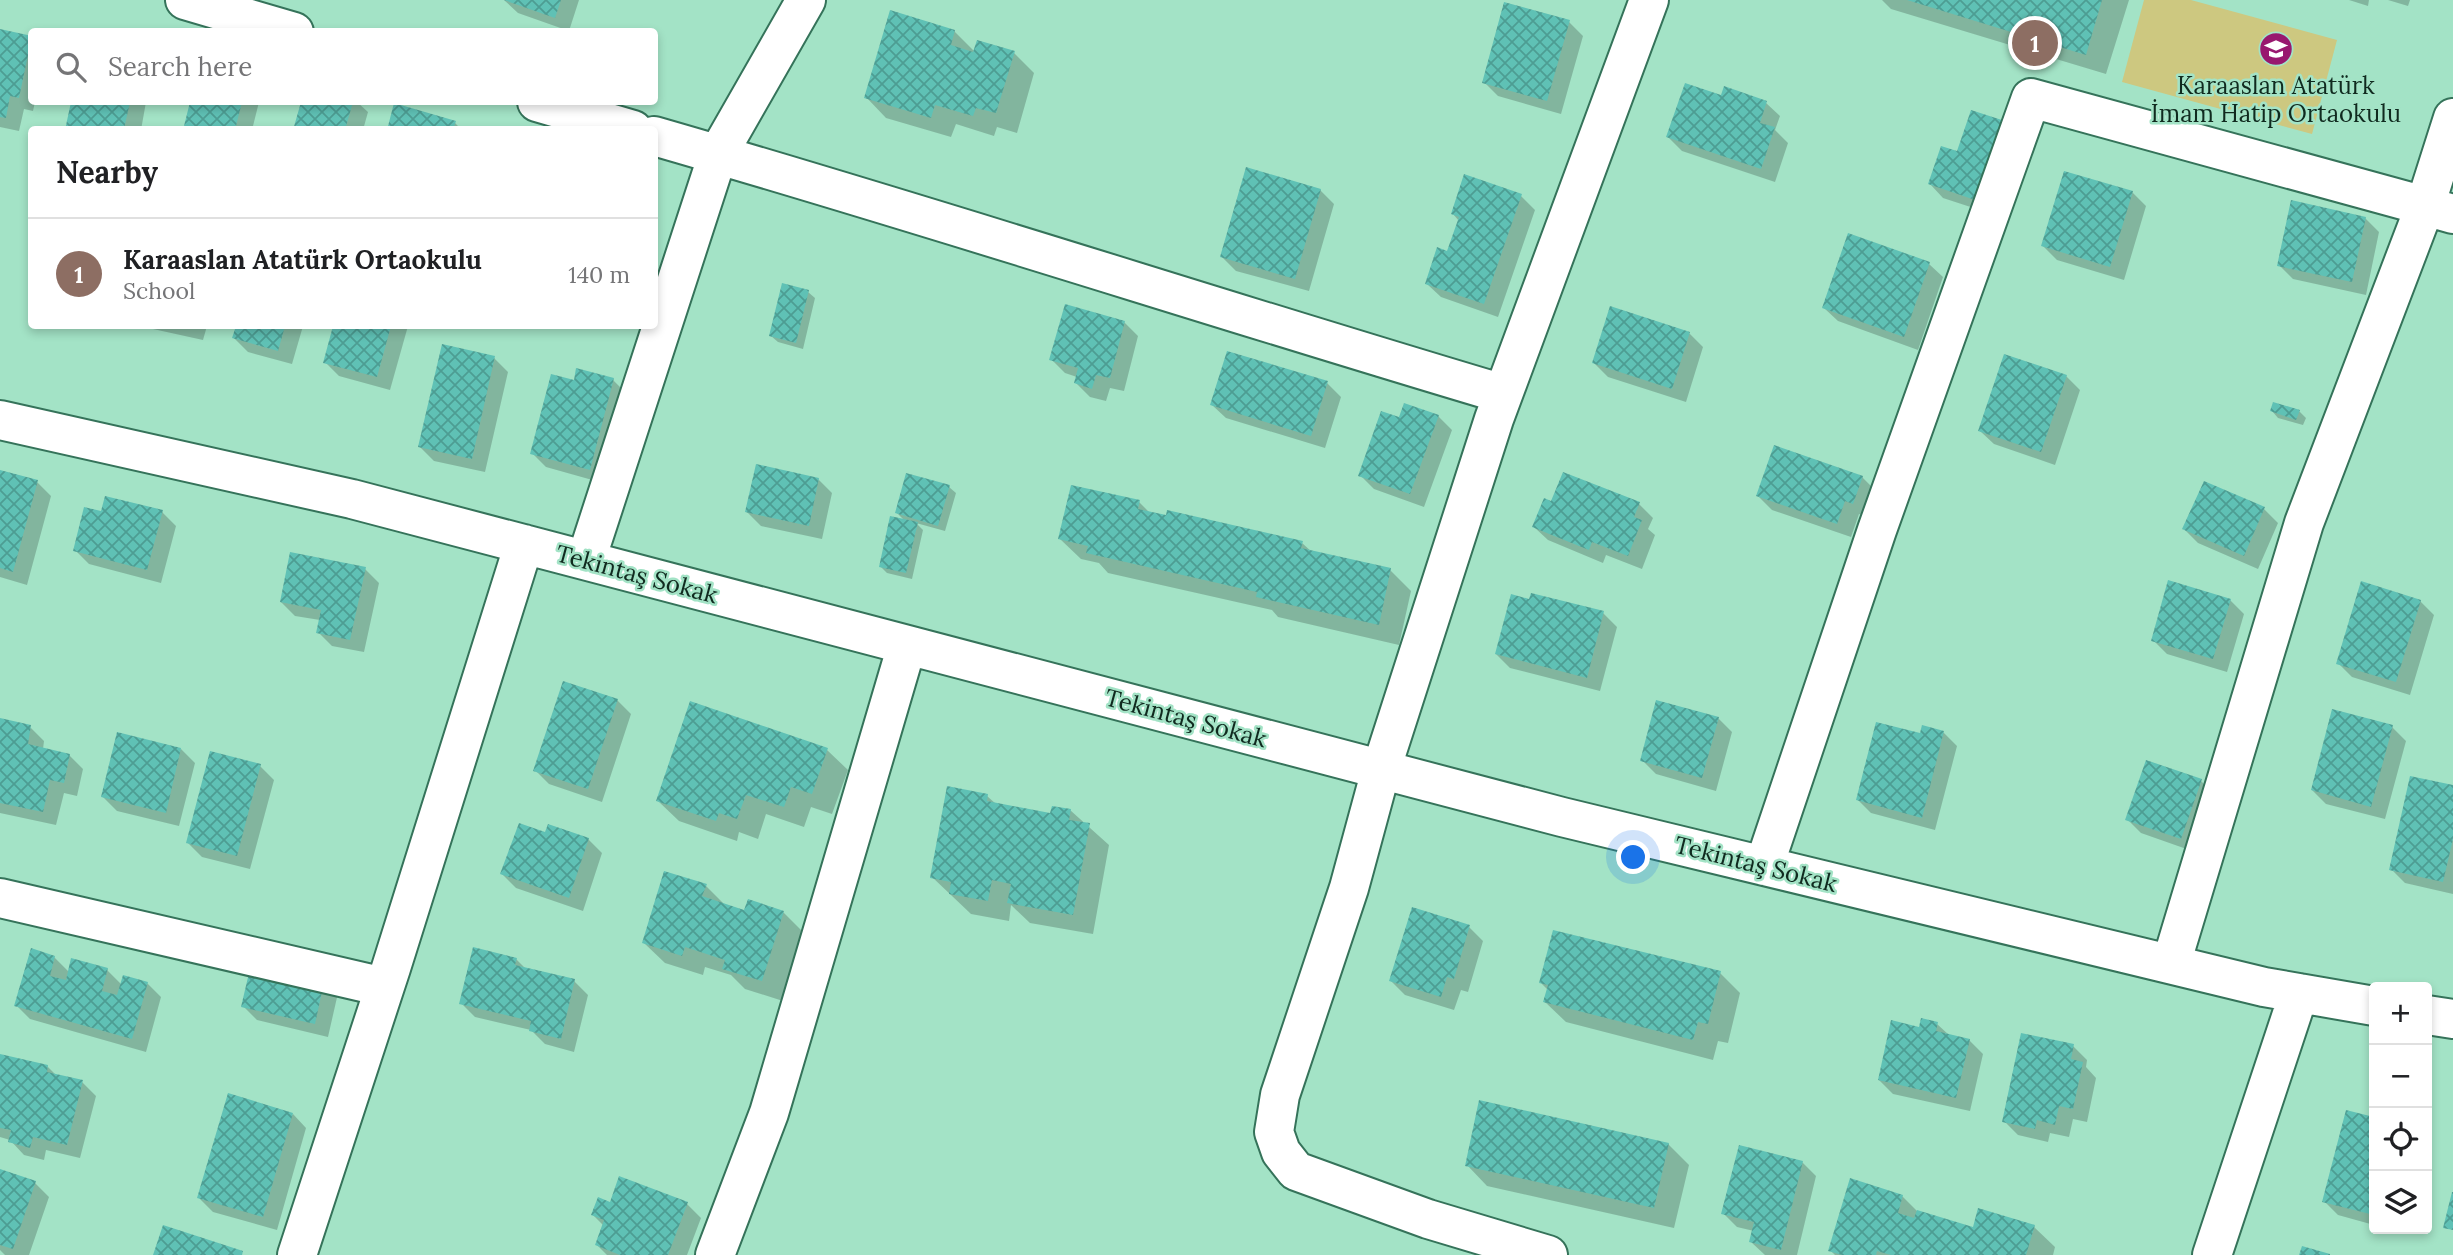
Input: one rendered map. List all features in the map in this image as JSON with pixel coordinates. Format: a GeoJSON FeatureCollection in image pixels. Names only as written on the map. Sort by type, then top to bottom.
{"type":"FeatureCollection","features":[{"type":"Feature","properties":{"kind":"street"},"geometry":{"type":"LineString","coordinates":[[186,0],[280,28]]}},
{"type":"Feature","properties":{"kind":"street"},"geometry":{"type":"LineString","coordinates":[[586,560],[718,154],[806,0]]}},
{"type":"Feature","properties":{"kind":"street"},"geometry":{"type":"LineString","coordinates":[[1548,1255],[1428,1219],[1296,1171],[1281,1152],[1274,1132],[1280,1095],[1349,888],[1381,769],[1503,394],[1649,0]]}},
{"type":"Feature","properties":{"kind":"street"},"geometry":{"type":"LineString","coordinates":[[1764,866],[1872,543],[2031,98],[2439,210]]}},
{"type":"Feature","properties":{"kind":"street"},"geometry":{"type":"LineString","coordinates":[[547,105],[620,126]]}},
{"type":"Feature","properties":{"kind":"street"},"geometry":{"type":"LineString","coordinates":[[2171,964],[2304,523],[2439,210],[2453,118]]}},
{"type":"Feature","properties":{"kind":"street"},"geometry":{"type":"LineString","coordinates":[[658,137],[1503,394]]}},
{"type":"Feature","properties":{"kind":"street","name":"Tekintaş Sokak"},"geometry":{"type":"LineString","coordinates":[[0,419],[352,499],[1562,817],[2264,987],[2369,1005]]}},
{"type":"Feature","properties":{"kind":"street"},"geometry":{"type":"LineString","coordinates":[[297,1255],[524,544]]}},
{"type":"Feature","properties":{"kind":"street"},"geometry":{"type":"LineString","coordinates":[[715,1255],[769,1113],[906,645]]}},
{"type":"Feature","properties":{"kind":"street"},"geometry":{"type":"LineString","coordinates":[[0,898],[384,987]]}},
{"type":"Feature","properties":{"kind":"street"},"geometry":{"type":"LineString","coordinates":[[2213,1255],[2299,993]]}},
{"type":"Feature","properties":{"kind":"street"},"geometry":{"type":"LineString","coordinates":[[2432,1016],[2453,1019]]}},
{"type":"Feature","properties":{"kind":"shaded area"},"geometry":{"type":"Polygon","coordinates":[[[2144,0],[2191,0],[2337,40],[2312,134],[2122,82],[2144,0]]]}},
{"type":"Feature","properties":{"kind":"building"},"geometry":{"type":"Polygon","coordinates":[[[504,0],[561,0],[555,18],[504,0]]]}},
{"type":"Feature","properties":{"kind":"building"},"geometry":{"type":"Polygon","coordinates":[[[1907,0],[2102,0],[2086,55],[1907,0]]]}},
{"type":"Feature","properties":{"kind":"building"},"geometry":{"type":"Polygon","coordinates":[[[1504,2],[1570,20],[1547,101],[1482,83],[1504,2]]]}},
{"type":"Feature","properties":{"kind":"building"},"geometry":{"type":"Polygon","coordinates":[[[890,10],[955,30],[951,45],[973,52],[977,40],[1015,51],[996,113],[976,108],[973,116],[935,105],[931,118],[864,98],[890,10]]]}},
{"type":"Feature","properties":{"kind":"building"},"geometry":{"type":"Polygon","coordinates":[[[0,29],[28,35],[28,55],[19,98],[10,96],[6,118],[0,117],[0,29]]]}},
{"type":"Feature","properties":{"kind":"building"},"geometry":{"type":"Polygon","coordinates":[[[1685,83],[1721,95],[1724,86],[1767,101],[1760,123],[1775,127],[1761,169],[1666,137],[1685,83]]]}},
{"type":"Feature","properties":{"kind":"building"},"geometry":{"type":"Polygon","coordinates":[[[70,105],[129,105],[125,126],[66,126],[70,105]]]}},
{"type":"Feature","properties":{"kind":"building"},"geometry":{"type":"Polygon","coordinates":[[[189,105],[241,105],[236,126],[184,126],[189,105]]]}},
{"type":"Feature","properties":{"kind":"building"},"geometry":{"type":"Polygon","coordinates":[[[300,105],[352,105],[346,126],[294,126],[300,105]]]}},
{"type":"Feature","properties":{"kind":"building"},"geometry":{"type":"Polygon","coordinates":[[[393,105],[456,121],[454,126],[388,126],[393,105]]]}},
{"type":"Feature","properties":{"kind":"building"},"geometry":{"type":"Polygon","coordinates":[[[1971,110],[2008,122],[1981,202],[1928,184],[1941,146],[1957,151],[1971,110]]]}},
{"type":"Feature","properties":{"kind":"building"},"geometry":{"type":"Polygon","coordinates":[[[1246,167],[1321,189],[1295,279],[1220,257],[1246,167]]]}},
{"type":"Feature","properties":{"kind":"building"},"geometry":{"type":"Polygon","coordinates":[[[2064,171],[2133,191],[2110,267],[2041,246],[2064,171]]]}},
{"type":"Feature","properties":{"kind":"building"},"geometry":{"type":"Polygon","coordinates":[[[1464,174],[1522,194],[1484,304],[1425,284],[1437,247],[1447,251],[1459,217],[1451,214],[1464,174]]]}},
{"type":"Feature","properties":{"kind":"building"},"geometry":{"type":"Polygon","coordinates":[[[2291,200],[2366,217],[2352,282],[2277,266],[2291,200]]]}},
{"type":"Feature","properties":{"kind":"building"},"geometry":{"type":"Polygon","coordinates":[[[1848,233],[1930,262],[1904,337],[1822,308],[1848,233]]]}},
{"type":"Feature","properties":{"kind":"building"},"geometry":{"type":"Polygon","coordinates":[[[782,283],[809,290],[796,343],[769,336],[782,283]]]}},
{"type":"Feature","properties":{"kind":"building"},"geometry":{"type":"Polygon","coordinates":[[[1065,304],[1125,321],[1110,378],[1096,375],[1092,389],[1074,383],[1078,368],[1049,360],[1065,304]]]}},
{"type":"Feature","properties":{"kind":"building"},"geometry":{"type":"Polygon","coordinates":[[[1610,306],[1690,332],[1672,389],[1592,363],[1610,306]]]}},
{"type":"Feature","properties":{"kind":"building"},"geometry":{"type":"Polygon","coordinates":[[[235,329],[284,329],[278,351],[232,338],[235,329]]]}},
{"type":"Feature","properties":{"kind":"building"},"geometry":{"type":"Polygon","coordinates":[[[332,329],[390,329],[377,377],[323,363],[332,329]]]}},
{"type":"Feature","properties":{"kind":"building"},"geometry":{"type":"Polygon","coordinates":[[[442,344],[495,356],[472,459],[418,447],[442,344]]]}},
{"type":"Feature","properties":{"kind":"building"},"geometry":{"type":"Polygon","coordinates":[[[1227,351],[1328,381],[1311,436],[1210,405],[1227,351]]]}},
{"type":"Feature","properties":{"kind":"building"},"geometry":{"type":"Polygon","coordinates":[[[2004,354],[2067,375],[2041,452],[1978,431],[2004,354]]]}},
{"type":"Feature","properties":{"kind":"building"},"geometry":{"type":"Polygon","coordinates":[[[576,368],[614,378],[590,470],[530,454],[551,374],[574,380],[576,368]]]}},
{"type":"Feature","properties":{"kind":"building"},"geometry":{"type":"Polygon","coordinates":[[[2273,402],[2300,410],[2296,420],[2270,411],[2273,402]]]}},
{"type":"Feature","properties":{"kind":"building"},"geometry":{"type":"Polygon","coordinates":[[[1404,403],[1439,415],[1410,494],[1358,476],[1381,411],[1399,417],[1404,403]]]}},
{"type":"Feature","properties":{"kind":"building"},"geometry":{"type":"Polygon","coordinates":[[[1774,445],[1863,476],[1853,504],[1845,501],[1837,524],[1756,496],[1774,445]]]}},
{"type":"Feature","properties":{"kind":"building"},"geometry":{"type":"Polygon","coordinates":[[[756,464],[819,478],[809,526],[745,512],[756,464]]]}},
{"type":"Feature","properties":{"kind":"building"},"geometry":{"type":"Polygon","coordinates":[[[0,470],[38,480],[13,572],[0,568],[0,470]]]}},
{"type":"Feature","properties":{"kind":"building"},"geometry":{"type":"Polygon","coordinates":[[[1563,472],[1640,502],[1634,517],[1642,520],[1628,556],[1592,542],[1589,550],[1532,527],[1544,498],[1551,501],[1563,472]]]}},
{"type":"Feature","properties":{"kind":"building"},"geometry":{"type":"Polygon","coordinates":[[[906,473],[950,485],[938,526],[895,513],[906,473]]]}},
{"type":"Feature","properties":{"kind":"building"},"geometry":{"type":"Polygon","coordinates":[[[2204,481],[2265,507],[2244,556],[2182,529],[2204,481]]]}},
{"type":"Feature","properties":{"kind":"building"},"geometry":{"type":"Polygon","coordinates":[[[1071,485],[1140,500],[1138,509],[1166,515],[1167,510],[1303,541],[1301,548],[1391,568],[1379,625],[1256,597],[1257,592],[1086,553],[1088,546],[1058,539],[1071,485]]]}},
{"type":"Feature","properties":{"kind":"building"},"geometry":{"type":"Polygon","coordinates":[[[105,496],[163,510],[147,570],[73,551],[84,507],[101,511],[105,496]]]}},
{"type":"Feature","properties":{"kind":"building"},"geometry":{"type":"Polygon","coordinates":[[[890,516],[918,522],[906,573],[879,567],[890,516]]]}},
{"type":"Feature","properties":{"kind":"building"},"geometry":{"type":"Polygon","coordinates":[[[290,552],[366,567],[350,640],[316,633],[321,610],[280,602],[290,552]]]}},
{"type":"Feature","properties":{"kind":"building"},"geometry":{"type":"Polygon","coordinates":[[[2168,580],[2231,599],[2213,659],[2151,641],[2168,580]]]}},
{"type":"Feature","properties":{"kind":"building"},"geometry":{"type":"Polygon","coordinates":[[[2361,581],[2421,600],[2396,682],[2336,664],[2361,581]]]}},
{"type":"Feature","properties":{"kind":"building"},"geometry":{"type":"Polygon","coordinates":[[[1531,593],[1604,611],[1587,678],[1495,654],[1511,594],[1529,599],[1531,593]]]}},
{"type":"Feature","properties":{"kind":"building"},"geometry":{"type":"Polygon","coordinates":[[[563,681],[618,699],[588,789],[533,771],[563,681]]]}},
{"type":"Feature","properties":{"kind":"building"},"geometry":{"type":"Polygon","coordinates":[[[1656,700],[1719,717],[1702,778],[1640,761],[1656,700]]]}},
{"type":"Feature","properties":{"kind":"building"},"geometry":{"type":"Polygon","coordinates":[[[690,701],[828,748],[812,794],[791,787],[784,807],[746,795],[737,819],[719,813],[716,821],[656,801],[690,701]]]}},
{"type":"Feature","properties":{"kind":"building"},"geometry":{"type":"Polygon","coordinates":[[[2332,709],[2393,725],[2371,807],[2311,790],[2332,709]]]}},
{"type":"Feature","properties":{"kind":"building"},"geometry":{"type":"Polygon","coordinates":[[[0,718],[31,725],[28,744],[70,754],[64,783],[50,780],[43,812],[0,803],[0,718]]]}},
{"type":"Feature","properties":{"kind":"building"},"geometry":{"type":"Polygon","coordinates":[[[1876,722],[1920,733],[1922,725],[1944,731],[1922,818],[1856,800],[1876,722]]]}},
{"type":"Feature","properties":{"kind":"building"},"geometry":{"type":"Polygon","coordinates":[[[117,732],[181,748],[166,813],[101,797],[117,732]]]}},
{"type":"Feature","properties":{"kind":"building"},"geometry":{"type":"Polygon","coordinates":[[[210,751],[261,764],[237,856],[186,843],[210,751]]]}},
{"type":"Feature","properties":{"kind":"building"},"geometry":{"type":"Polygon","coordinates":[[[2146,760],[2202,779],[2181,839],[2125,820],[2146,760]]]}},
{"type":"Feature","properties":{"kind":"building"},"geometry":{"type":"Polygon","coordinates":[[[2410,776],[2453,785],[2453,839],[2443,882],[2389,870],[2410,776]]]}},
{"type":"Feature","properties":{"kind":"building"},"geometry":{"type":"Polygon","coordinates":[[[947,786],[988,794],[987,801],[1050,813],[1052,806],[1071,809],[1069,820],[1090,823],[1073,915],[1007,903],[1011,884],[992,880],[988,901],[949,894],[951,882],[930,878],[947,786]]]}},
{"type":"Feature","properties":{"kind":"building"},"geometry":{"type":"Polygon","coordinates":[[[519,823],[545,832],[548,824],[589,838],[569,898],[500,874],[519,823]]]}},
{"type":"Feature","properties":{"kind":"building"},"geometry":{"type":"Polygon","coordinates":[[[664,871],[707,884],[702,896],[744,910],[748,899],[784,911],[762,981],[722,969],[725,960],[685,947],[682,956],[642,943],[664,871]]]}},
{"type":"Feature","properties":{"kind":"building"},"geometry":{"type":"Polygon","coordinates":[[[1412,907],[1470,925],[1454,979],[1447,977],[1441,997],[1389,981],[1412,907]]]}},
{"type":"Feature","properties":{"kind":"building"},"geometry":{"type":"Polygon","coordinates":[[[1553,930],[1721,971],[1708,1024],[1698,1022],[1693,1040],[1543,1002],[1548,985],[1539,983],[1553,930]]]}},
{"type":"Feature","properties":{"kind":"building"},"geometry":{"type":"Polygon","coordinates":[[[473,947],[517,958],[515,965],[575,979],[561,1039],[529,1031],[531,1021],[459,1004],[473,947]]]}},
{"type":"Feature","properties":{"kind":"building"},"geometry":{"type":"Polygon","coordinates":[[[31,948],[55,956],[50,976],[66,980],[71,958],[108,968],[102,991],[117,995],[123,975],[148,982],[132,1039],[14,1006],[31,948]]]}},
{"type":"Feature","properties":{"kind":"building"},"geometry":{"type":"Polygon","coordinates":[[[252,960],[325,978],[315,1024],[241,1007],[252,960]]]}},
{"type":"Feature","properties":{"kind":"building"},"geometry":{"type":"Polygon","coordinates":[[[1921,1018],[1938,1022],[1936,1031],[1970,1039],[1956,1098],[1878,1080],[1891,1020],[1919,1027],[1921,1018]]]}},
{"type":"Feature","properties":{"kind":"building"},"geometry":{"type":"Polygon","coordinates":[[[2021,1033],[2074,1044],[2071,1059],[2083,1062],[2073,1109],[2059,1106],[2055,1125],[2037,1120],[2035,1129],[2002,1122],[2021,1033]]]}},
{"type":"Feature","properties":{"kind":"building"},"geometry":{"type":"Polygon","coordinates":[[[0,1054],[48,1065],[47,1072],[83,1080],[67,1145],[33,1137],[30,1148],[8,1142],[11,1130],[0,1128],[0,1054]]]}},
{"type":"Feature","properties":{"kind":"building"},"geometry":{"type":"Polygon","coordinates":[[[228,1093],[293,1113],[263,1217],[197,1198],[228,1093]]]}},
{"type":"Feature","properties":{"kind":"building"},"geometry":{"type":"Polygon","coordinates":[[[1479,1100],[1669,1143],[1654,1208],[1465,1166],[1479,1100]]]}},
{"type":"Feature","properties":{"kind":"building"},"geometry":{"type":"Polygon","coordinates":[[[2346,1110],[2369,1116],[2369,1214],[2322,1202],[2346,1110]]]}},
{"type":"Feature","properties":{"kind":"building"},"geometry":{"type":"Polygon","coordinates":[[[1739,1145],[1803,1161],[1781,1250],[1749,1242],[1754,1222],[1721,1214],[1739,1145]]]}},
{"type":"Feature","properties":{"kind":"building"},"geometry":{"type":"Polygon","coordinates":[[[0,1169],[36,1181],[13,1249],[0,1245],[0,1169]]]}},
{"type":"Feature","properties":{"kind":"building"},"geometry":{"type":"Polygon","coordinates":[[[619,1176],[688,1202],[668,1255],[620,1255],[595,1245],[604,1220],[591,1215],[598,1197],[610,1202],[619,1176]]]}},
{"type":"Feature","properties":{"kind":"building"},"geometry":{"type":"Polygon","coordinates":[[[1850,1178],[1903,1195],[1898,1213],[1914,1218],[1917,1210],[1973,1227],[1978,1208],[2035,1225],[2026,1255],[1891,1255],[1877,1251],[1876,1255],[1842,1255],[1828,1251],[1850,1178]]]}},
{"type":"Feature","properties":{"kind":"building"},"geometry":{"type":"Polygon","coordinates":[[[2453,1192],[2453,1230],[2443,1228],[2453,1192]]]}},
{"type":"Feature","properties":{"kind":"building"},"geometry":{"type":"Polygon","coordinates":[[[163,1225],[243,1251],[242,1255],[153,1255],[163,1225]]]}},
{"type":"Feature","properties":{"kind":"building"},"geometry":{"type":"Polygon","coordinates":[[[2302,1246],[2330,1254],[2330,1255],[2299,1255],[2302,1246]]]}},
{"type":"Feature","properties":{"kind":"place","name":"Karaaslan Atatürk Ortaokulu"},"geometry":{"type":"Point","coordinates":[2035,43]}},
{"type":"Feature","properties":{"kind":"place","name":"Karaaslan Atatürk İmam Hatip Ortaokulu"},"geometry":{"type":"Point","coordinates":[2276,49]}}]}
